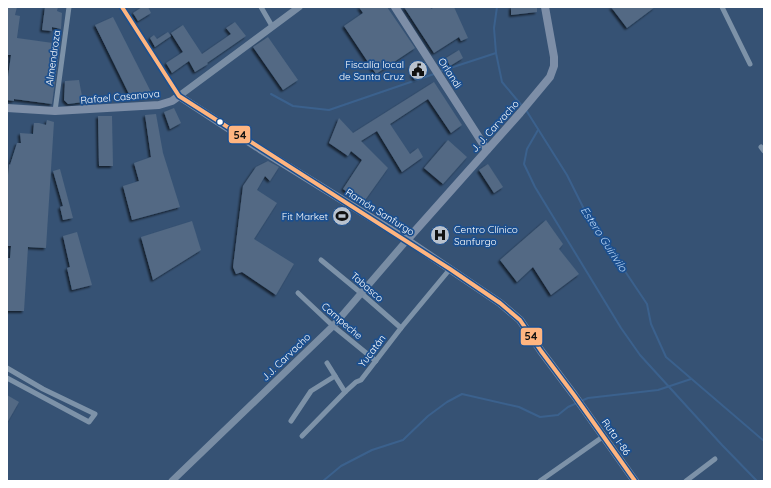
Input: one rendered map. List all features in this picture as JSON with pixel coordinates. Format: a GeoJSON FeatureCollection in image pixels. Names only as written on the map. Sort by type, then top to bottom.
{"type":"FeatureCollection","features":[{"type":"Feature","properties":{"kind":"main road","name":"Rafael Casanova"},"geometry":{"type":"LineString","coordinates":[[7,108],[55,112],[159,105],[172,101],[299,7]]}},
{"type":"Feature","properties":{"kind":"main road","name":"Orlandi"},"geometry":{"type":"LineString","coordinates":[[395,7],[487,150]]}},
{"type":"Feature","properties":{"kind":"main road","name":"J. J. Carvacho"},"geometry":{"type":"LineString","coordinates":[[407,240],[522,111],[550,77],[554,66],[554,57],[545,7]]}},
{"type":"Feature","properties":{"kind":"main road","name":"Ramón Sanfurgo"},"geometry":{"type":"LineString","coordinates":[[179,96],[407,240],[500,302],[520,320],[581,405]]}},
{"type":"Feature","properties":{"kind":"main road","name":"J.J. Carvacho"},"geometry":{"type":"LineString","coordinates":[[172,481],[333,326],[407,240]]}},
{"type":"Feature","properties":{"kind":"main road","name":"Ruta I-86"},"geometry":{"type":"LineString","coordinates":[[581,405],[635,481]]}},
{"type":"Feature","properties":{"kind":"street","name":"Almendroza"},"geometry":{"type":"LineString","coordinates":[[55,112],[69,7]]}},
{"type":"Feature","properties":{"kind":"street"},"geometry":{"type":"LineString","coordinates":[[122,7],[179,96]]}},
{"type":"Feature","properties":{"kind":"street"},"geometry":{"type":"LineString","coordinates":[[261,7],[272,26]]}},
{"type":"Feature","properties":{"kind":"street"},"geometry":{"type":"LineString","coordinates":[[722,7],[750,64]]}},
{"type":"Feature","properties":{"kind":"street","name":"Tabasco"},"geometry":{"type":"LineString","coordinates":[[321,260],[401,328]]}},
{"type":"Feature","properties":{"kind":"street","name":"Yucatán"},"geometry":{"type":"LineString","coordinates":[[302,436],[356,382],[361,380],[401,328],[450,269]]}},
{"type":"Feature","properties":{"kind":"street","name":"Campeche"},"geometry":{"type":"LineString","coordinates":[[298,293],[333,326],[376,361]]}},
{"type":"Feature","properties":{"kind":"street"},"geometry":{"type":"LineString","coordinates":[[327,363],[346,392]]}},
{"type":"Feature","properties":{"kind":"street"},"geometry":{"type":"LineString","coordinates":[[7,368],[43,389],[95,414],[89,422],[7,378]]}},
{"type":"Feature","properties":{"kind":"street"},"geometry":{"type":"LineString","coordinates":[[291,421],[311,391],[335,376]]}},
{"type":"Feature","properties":{"kind":"street"},"geometry":{"type":"LineString","coordinates":[[540,481],[604,436]]}},
{"type":"Feature","properties":{"kind":"street"},"geometry":{"type":"LineString","coordinates":[[686,481],[715,459]]}},
{"type":"Feature","properties":{"kind":"building"},"geometry":{"type":"Polygon","coordinates":[[[7,7],[17,7],[15,15],[20,16],[17,38],[60,44],[52,104],[14,99],[14,101],[7,100],[7,84],[11,55],[7,55],[7,7]]]}},
{"type":"Feature","properties":{"kind":"building"},"geometry":{"type":"Polygon","coordinates":[[[45,7],[58,7],[57,11],[62,13],[61,29],[52,27],[52,31],[42,30],[45,7]]]}},
{"type":"Feature","properties":{"kind":"building"},"geometry":{"type":"Polygon","coordinates":[[[142,7],[148,7],[151,13],[138,21],[133,13],[142,7]]]}},
{"type":"Feature","properties":{"kind":"building"},"geometry":{"type":"Polygon","coordinates":[[[359,7],[387,7],[415,48],[376,74],[344,26],[363,13],[359,7]]]}},
{"type":"Feature","properties":{"kind":"building"},"geometry":{"type":"Polygon","coordinates":[[[404,7],[430,7],[431,9],[435,7],[454,7],[468,38],[461,41],[459,37],[434,53],[404,7]]]}},
{"type":"Feature","properties":{"kind":"building"},"geometry":{"type":"Polygon","coordinates":[[[511,7],[537,7],[537,12],[511,15],[511,7]]]}},
{"type":"Feature","properties":{"kind":"building"},"geometry":{"type":"Polygon","coordinates":[[[611,7],[655,7],[627,28],[611,7]]]}},
{"type":"Feature","properties":{"kind":"building"},"geometry":{"type":"Polygon","coordinates":[[[113,17],[153,96],[131,98],[95,25],[113,17]]]}},
{"type":"Feature","properties":{"kind":"building"},"geometry":{"type":"Polygon","coordinates":[[[235,22],[246,36],[195,72],[189,61],[172,73],[166,63],[183,52],[171,33],[183,25],[202,54],[231,34],[226,28],[235,22]]]}},
{"type":"Feature","properties":{"kind":"building"},"geometry":{"type":"Polygon","coordinates":[[[168,32],[171,36],[155,47],[150,38],[154,35],[157,39],[168,32]]]}},
{"type":"Feature","properties":{"kind":"building"},"geometry":{"type":"Polygon","coordinates":[[[268,37],[298,80],[283,90],[253,47],[268,37]]]}},
{"type":"Feature","properties":{"kind":"building"},"geometry":{"type":"Polygon","coordinates":[[[459,50],[463,58],[450,66],[446,58],[459,50]]]}},
{"type":"Feature","properties":{"kind":"building","name":"Fiscalía local de Santa Cruz"},"geometry":{"type":"Polygon","coordinates":[[[418,62],[425,73],[415,80],[412,74],[414,73],[410,67],[418,62]]]}},
{"type":"Feature","properties":{"kind":"building"},"geometry":{"type":"Polygon","coordinates":[[[79,80],[83,102],[68,104],[64,100],[65,81],[79,80]]]}},
{"type":"Feature","properties":{"kind":"building"},"geometry":{"type":"Polygon","coordinates":[[[434,82],[462,125],[451,133],[428,99],[390,124],[410,154],[418,148],[423,157],[402,172],[377,131],[361,141],[388,168],[363,203],[343,189],[362,160],[351,151],[348,156],[329,143],[339,118],[353,133],[434,82]]]}},
{"type":"Feature","properties":{"kind":"building"},"geometry":{"type":"Polygon","coordinates":[[[174,108],[181,123],[170,129],[164,112],[174,108]]]}},
{"type":"Feature","properties":{"kind":"building"},"geometry":{"type":"Polygon","coordinates":[[[156,114],[163,153],[180,207],[132,220],[123,186],[139,181],[134,163],[151,157],[145,115],[156,114]]]}},
{"type":"Feature","properties":{"kind":"building"},"geometry":{"type":"Polygon","coordinates":[[[98,116],[112,116],[113,166],[99,166],[98,116]]]}},
{"type":"Feature","properties":{"kind":"building"},"geometry":{"type":"Polygon","coordinates":[[[47,120],[54,122],[46,248],[28,247],[24,311],[7,311],[7,258],[10,258],[11,246],[7,246],[7,186],[9,164],[10,165],[17,143],[21,143],[20,133],[33,134],[34,123],[46,125],[47,120]]]}},
{"type":"Feature","properties":{"kind":"building"},"geometry":{"type":"Polygon","coordinates":[[[448,140],[467,157],[443,184],[424,168],[448,140]]]}},
{"type":"Feature","properties":{"kind":"building"},"geometry":{"type":"Polygon","coordinates":[[[268,161],[279,167],[270,181],[265,176],[257,190],[277,203],[254,239],[294,264],[276,295],[242,272],[236,274],[233,267],[243,186],[256,167],[268,161]]]}},
{"type":"Feature","properties":{"kind":"building"},"geometry":{"type":"Polygon","coordinates":[[[488,164],[503,187],[494,193],[479,170],[488,164]]]}},
{"type":"Feature","properties":{"kind":"building"},"geometry":{"type":"Polygon","coordinates":[[[60,169],[73,218],[63,220],[60,207],[63,206],[53,171],[60,169]]]}},
{"type":"Feature","properties":{"kind":"building"},"geometry":{"type":"Polygon","coordinates":[[[546,220],[563,244],[559,249],[579,274],[551,295],[533,267],[517,282],[500,260],[546,220]]]}},
{"type":"Feature","properties":{"kind":"building"},"geometry":{"type":"Polygon","coordinates":[[[192,221],[201,250],[153,280],[141,237],[192,221]]]}},
{"type":"Feature","properties":{"kind":"building"},"geometry":{"type":"Polygon","coordinates":[[[77,232],[92,285],[72,290],[67,268],[70,267],[63,236],[77,232]]]}},
{"type":"Feature","properties":{"kind":"building"},"geometry":{"type":"Polygon","coordinates":[[[7,395],[19,402],[7,423],[7,395]]]}},
{"type":"Feature","properties":{"kind":"waterway","name":"Estero Guirivilo"},"geometry":{"type":"LineString","coordinates":[[497,7],[494,28],[496,53],[502,82],[523,107]]}},
{"type":"Feature","properties":{"kind":"waterway"},"geometry":{"type":"LineString","coordinates":[[441,71],[496,53]]}},
{"type":"Feature","properties":{"kind":"waterway"},"geometry":{"type":"LineString","coordinates":[[271,94],[293,106],[329,110],[434,74]]}},
{"type":"Feature","properties":{"kind":"waterway","name":"Estero Guirivilo"},"geometry":{"type":"LineString","coordinates":[[526,110],[567,175],[586,213],[647,304],[651,324],[666,357],[764,441]]}},
{"type":"Feature","properties":{"kind":"waterway"},"geometry":{"type":"LineString","coordinates":[[538,130],[527,149],[524,164],[535,187],[621,328],[640,355],[757,481]]}},
{"type":"Feature","properties":{"kind":"waterway"},"geometry":{"type":"LineString","coordinates":[[581,401],[588,398],[658,390],[691,379]]}},
{"type":"Feature","properties":{"kind":"waterway"},"geometry":{"type":"LineString","coordinates":[[323,481],[341,466],[372,450],[403,440],[428,416],[447,402],[462,394],[519,407],[540,417],[558,415],[568,407],[577,403]]}},
{"type":"Feature","properties":{"kind":"transit line","name":"54"},"geometry":{"type":"LineString","coordinates":[[122,7],[179,96],[450,269],[500,303],[520,320],[635,481]]}},
{"type":"Feature","properties":{"kind":"place","name":"Fiscalía local de Santa Cruz"},"geometry":{"type":"Point","coordinates":[418,70]}},
{"type":"Feature","properties":{"kind":"place","name":"Fit Market"},"geometry":{"type":"Point","coordinates":[342,216]}},
{"type":"Feature","properties":{"kind":"place","name":"Centro Clínico Sanfurgo"},"geometry":{"type":"Point","coordinates":[440,235]}}]}
